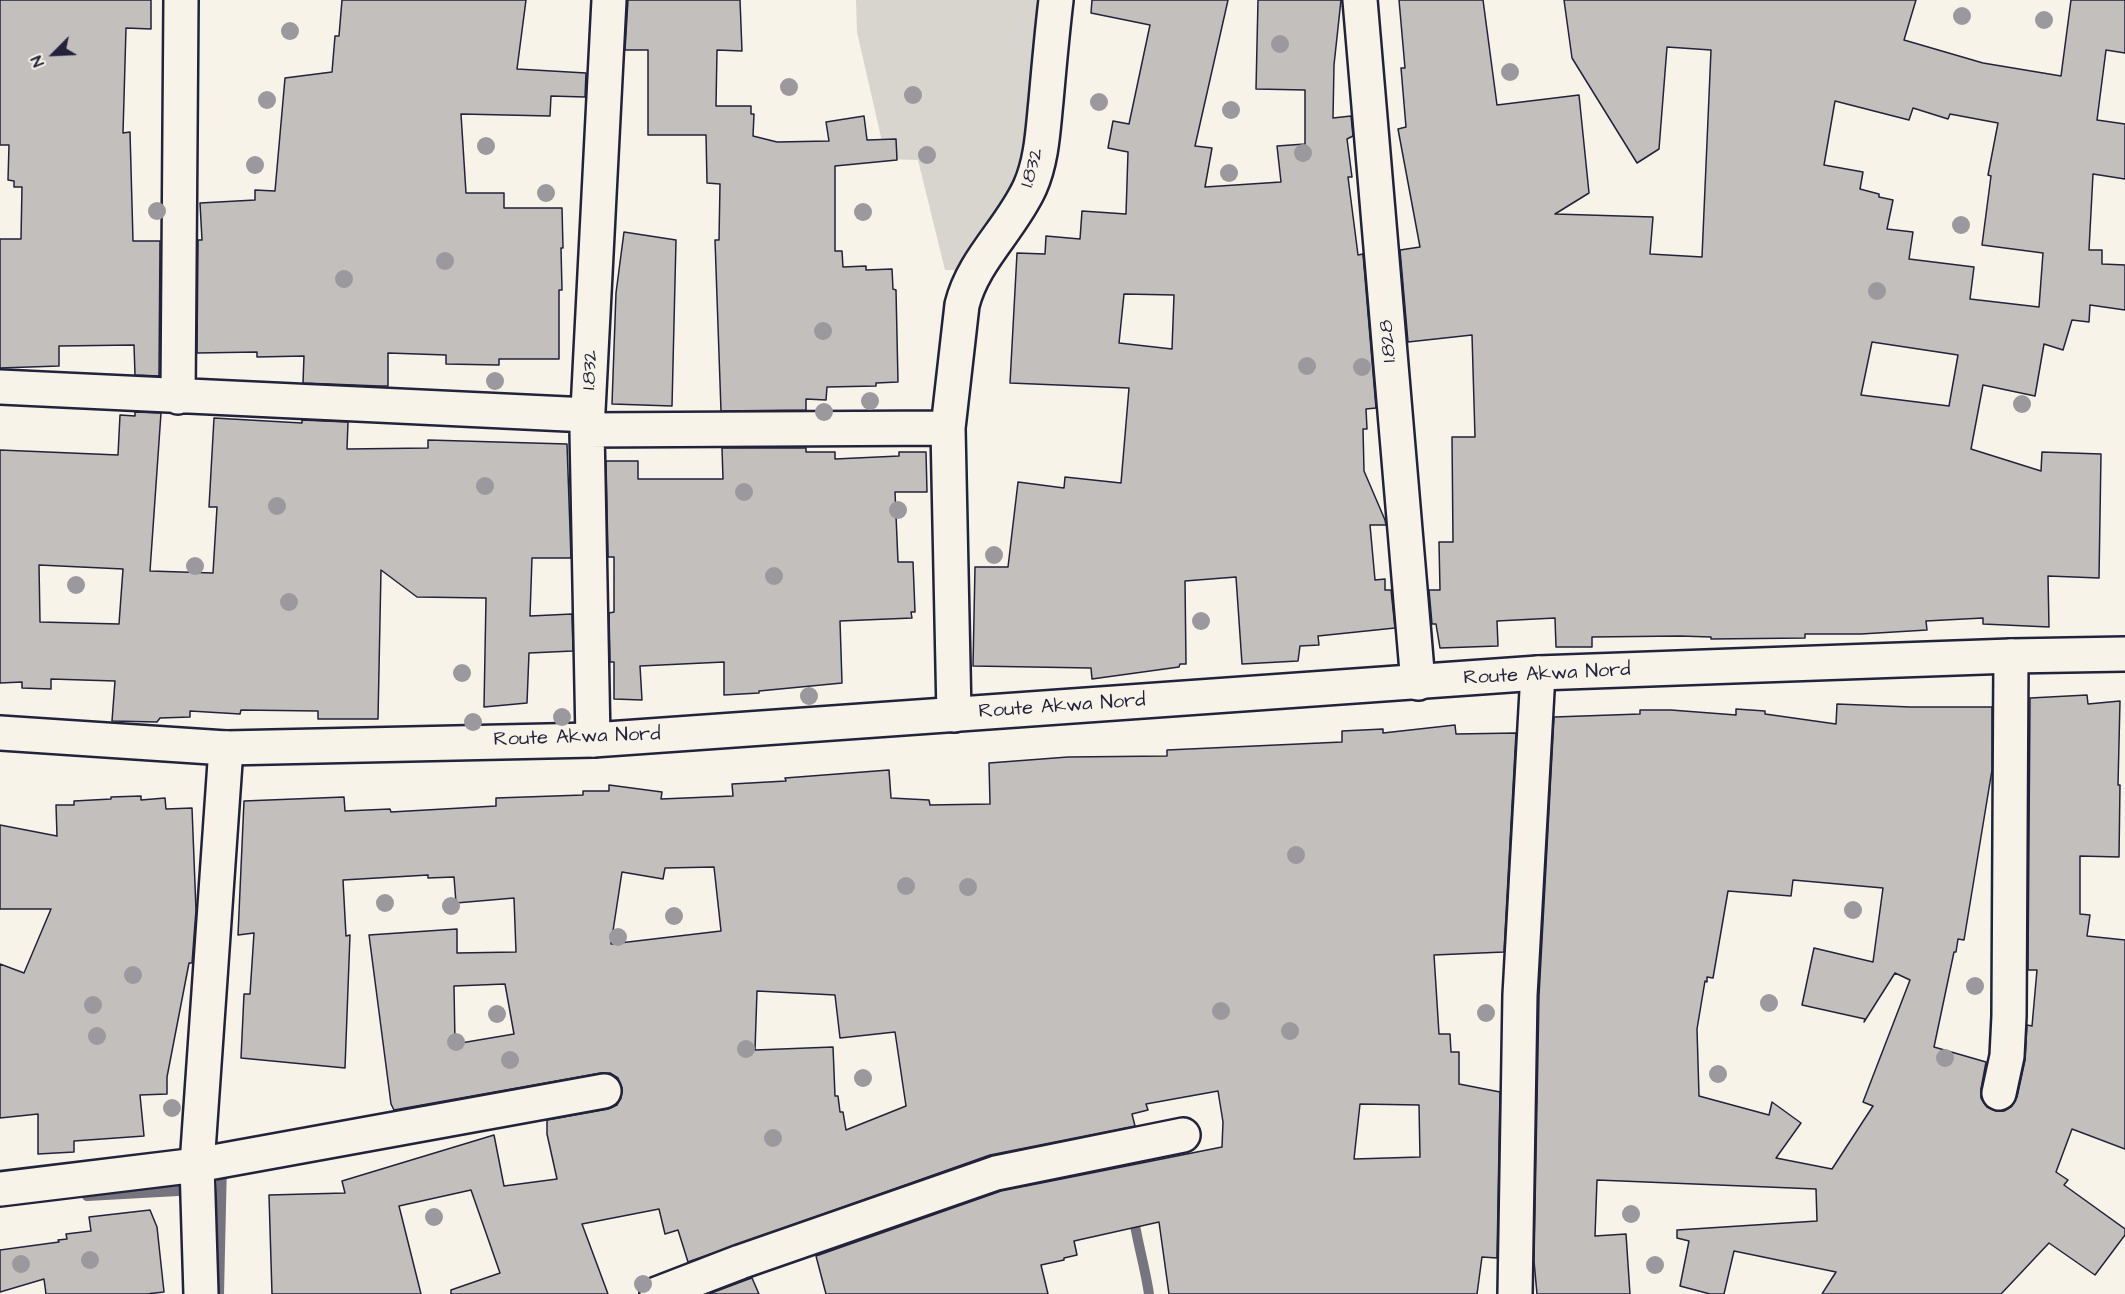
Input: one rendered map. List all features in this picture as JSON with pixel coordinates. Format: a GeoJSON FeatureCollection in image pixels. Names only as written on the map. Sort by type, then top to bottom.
{"type":"FeatureCollection","features":[{"type":"Feature","properties":{"kind":"street"},"geometry":{"type":"LineString","coordinates":[[178,397],[181,0]]}},
{"type":"Feature","properties":{"kind":"street","name":"1.832"},"geometry":{"type":"LineString","coordinates":[[593,740],[588,422],[609,0]]}},
{"type":"Feature","properties":{"kind":"street","name":"1.832"},"geometry":{"type":"LineString","coordinates":[[954,714],[948,428],[962,305],[966,288],[976,270],[1014,218],[1031,184],[1041,147],[1056,0]]}},
{"type":"Feature","properties":{"kind":"street","name":"1.828"},"geometry":{"type":"LineString","coordinates":[[1360,0],[1418,683]]}},
{"type":"Feature","properties":{"kind":"street"},"geometry":{"type":"LineString","coordinates":[[0,387],[588,422],[948,428]]}},
{"type":"Feature","properties":{"kind":"street","name":"Route Akwa Nord"},"geometry":{"type":"LineString","coordinates":[[0,733],[226,748],[593,740],[1538,673],[2125,654]]}},
{"type":"Feature","properties":{"kind":"street"},"geometry":{"type":"LineString","coordinates":[[1999,1094],[2007,1056],[2010,1016],[2011,656]]}},
{"type":"Feature","properties":{"kind":"street"},"geometry":{"type":"LineString","coordinates":[[1515,1294],[1520,995],[1538,673]]}},
{"type":"Feature","properties":{"kind":"street"},"geometry":{"type":"LineString","coordinates":[[201,1294],[197,1165],[226,748]]}},
{"type":"Feature","properties":{"kind":"street"},"geometry":{"type":"LineString","coordinates":[[0,1189],[197,1165],[604,1091]]}},
{"type":"Feature","properties":{"kind":"street"},"geometry":{"type":"LineString","coordinates":[[657,1294],[740,1262],[996,1173],[1183,1136]]}},
{"type":"Feature","properties":{"kind":"shaded area"},"geometry":{"type":"Polygon","coordinates":[[[856,0],[1043,0],[1029,119],[1017,166],[1010,187],[999,208],[960,270],[945,270],[918,160],[886,159],[857,32],[856,0]]]}},
{"type":"Feature","properties":{"kind":"building"},"geometry":{"type":"Polygon","coordinates":[[[0,0],[151,0],[151,29],[126,28],[123,133],[130,132],[133,241],[160,241],[159,376],[135,375],[134,345],[59,346],[59,366],[0,368],[0,239],[21,239],[22,187],[14,187],[14,181],[8,180],[9,145],[0,145],[0,0]]]}},
{"type":"Feature","properties":{"kind":"building"},"geometry":{"type":"Polygon","coordinates":[[[342,0],[526,0],[517,69],[586,73],[585,97],[551,96],[550,116],[461,114],[466,193],[504,193],[504,208],[562,208],[559,359],[499,359],[499,365],[446,364],[446,355],[388,353],[388,386],[379,386],[303,383],[304,356],[257,357],[257,352],[197,353],[198,240],[202,240],[200,203],[255,200],[255,190],[275,191],[285,78],[332,72],[335,36],[339,36],[342,0]]]}},
{"type":"Feature","properties":{"kind":"building"},"geometry":{"type":"Polygon","coordinates":[[[628,0],[740,0],[742,51],[717,50],[716,106],[751,106],[751,114],[754,114],[753,136],[777,142],[829,141],[826,122],[864,116],[867,140],[896,139],[897,160],[835,166],[835,251],[842,251],[843,267],[866,266],[866,270],[892,269],[893,289],[896,290],[898,382],[876,383],[876,386],[827,387],[826,400],[806,399],[806,410],[721,411],[715,240],[719,240],[720,184],[707,183],[706,135],[648,135],[648,50],[625,50],[628,0]]]}},
{"type":"Feature","properties":{"kind":"building"},"geometry":{"type":"Polygon","coordinates":[[[1092,0],[1228,0],[1195,146],[1212,148],[1205,187],[1281,182],[1277,146],[1305,144],[1305,90],[1256,89],[1258,0],[1341,0],[1334,65],[1333,118],[1351,116],[1353,136],[1347,139],[1352,177],[1348,177],[1358,255],[1363,254],[1376,408],[1366,409],[1367,429],[1363,429],[1364,471],[1386,525],[1370,525],[1375,580],[1385,579],[1385,590],[1391,590],[1395,628],[1318,636],[1319,645],[1300,646],[1298,661],[1242,664],[1236,577],[1185,581],[1186,664],[1180,664],[1179,667],[1092,679],[1091,668],[973,666],[975,567],[1008,567],[1018,482],[1064,488],[1065,477],[1121,483],[1129,388],[1010,383],[1017,253],[1045,254],[1046,236],[1080,239],[1082,211],[1126,214],[1128,152],[1108,148],[1113,121],[1129,124],[1150,25],[1091,13],[1092,0]],[[1124,294],[1119,343],[1172,349],[1174,295],[1124,294]]]}},
{"type":"Feature","properties":{"kind":"building"},"geometry":{"type":"Polygon","coordinates":[[[1399,0],[1483,0],[1497,105],[1579,95],[1589,193],[1555,214],[1653,217],[1650,254],[1702,257],[1711,50],[1667,47],[1659,149],[1637,163],[1572,58],[1564,0],[1916,0],[1904,40],[1983,63],[2061,76],[2071,0],[2125,0],[2125,53],[2106,50],[2097,120],[2125,124],[2125,179],[2093,174],[2089,250],[2102,250],[2102,264],[2125,265],[2125,310],[2090,305],[2089,322],[2072,320],[2063,350],[2044,344],[2035,396],[1983,385],[1971,449],[2041,471],[2042,452],[2101,454],[2099,578],[2048,576],[2049,627],[1983,624],[1983,618],[1926,621],[1927,630],[1861,634],[1805,634],[1805,638],[1592,637],[1592,647],[1556,647],[1555,618],[1497,621],[1498,646],[1440,648],[1436,624],[1432,624],[1429,590],[1440,590],[1439,542],[1453,542],[1452,437],[1475,437],[1472,335],[1408,342],[1400,250],[1420,247],[1398,129],[1406,127],[1401,68],[1405,68],[1399,0]],[[1835,101],[1824,165],[1863,172],[1860,189],[1893,200],[1887,229],[1913,232],[1909,259],[1974,267],[1970,299],[2039,307],[2043,253],[1982,245],[1991,176],[1988,175],[1998,123],[1950,114],[1948,119],[1913,108],[1909,120],[1835,101]],[[1872,342],[1861,395],[1949,406],[1958,355],[1872,342]]]}},
{"type":"Feature","properties":{"kind":"building"},"geometry":{"type":"Polygon","coordinates":[[[624,232],[676,240],[672,406],[612,404],[616,293],[624,232]]]}},
{"type":"Feature","properties":{"kind":"building"},"geometry":{"type":"Polygon","coordinates":[[[135,412],[161,413],[150,571],[213,573],[217,507],[209,507],[214,418],[302,423],[302,420],[348,422],[347,449],[428,448],[428,440],[567,444],[571,558],[532,558],[530,616],[572,614],[573,651],[529,653],[527,703],[484,707],[486,598],[417,597],[381,570],[378,719],[318,719],[318,711],[241,710],[240,714],[190,711],[190,717],[160,718],[157,722],[112,721],[115,681],[51,679],[51,689],[22,688],[22,682],[0,683],[0,450],[118,455],[120,415],[135,416],[135,412]],[[39,565],[40,622],[119,624],[123,569],[39,565]]]}},
{"type":"Feature","properties":{"kind":"building"},"geometry":{"type":"Polygon","coordinates":[[[722,448],[806,448],[806,452],[835,452],[835,459],[899,456],[899,452],[926,452],[927,492],[895,492],[898,562],[913,562],[915,612],[911,612],[912,618],[840,621],[842,683],[724,695],[724,662],[640,666],[642,700],[614,699],[614,662],[610,662],[609,613],[614,612],[614,557],[608,557],[606,461],[638,461],[638,479],[723,479],[722,448]]]}},
{"type":"Feature","properties":{"kind":"building"},"geometry":{"type":"Polygon","coordinates":[[[2087,695],[2088,704],[2120,701],[2119,857],[2080,856],[2080,914],[2090,915],[2087,936],[2125,940],[2125,1149],[2072,1129],[2056,1172],[2068,1180],[2064,1185],[2125,1229],[2125,1235],[2095,1275],[2049,1243],[2001,1294],[1822,1294],[1836,1272],[1734,1251],[1724,1294],[1710,1294],[1680,1286],[1689,1241],[1677,1238],[1677,1230],[1817,1221],[1816,1189],[1597,1180],[1595,1236],[1626,1234],[1630,1294],[1537,1294],[1534,1261],[1539,996],[1554,717],[1640,714],[1640,710],[1736,715],[1736,709],[1765,711],[1765,714],[1836,724],[1837,704],[1992,707],[1992,770],[1964,940],[1958,939],[1956,952],[1954,952],[1934,1047],[1986,1062],[1981,1098],[1987,1107],[1996,1111],[2004,1111],[2012,1106],[2017,1097],[2025,1060],[2027,1025],[2032,1026],[2037,970],[2028,970],[2030,698],[2087,695]],[[1793,880],[1791,896],[1728,891],[1713,978],[1707,977],[1707,982],[1705,981],[1697,1029],[1699,1096],[1769,1115],[1772,1102],[1801,1123],[1776,1158],[1832,1169],[1873,1106],[1863,1102],[1910,980],[1895,973],[1864,1022],[1865,1019],[1802,1005],[1814,948],[1873,962],[1883,888],[1793,880]]]}},
{"type":"Feature","properties":{"kind":"building"},"geometry":{"type":"Polygon","coordinates":[[[1455,725],[1456,734],[1516,733],[1504,952],[1434,955],[1439,1034],[1450,1034],[1451,1052],[1459,1052],[1459,1084],[1500,1092],[1497,1258],[1482,1257],[1477,1294],[1169,1294],[1159,1222],[1074,1241],[1077,1255],[1041,1265],[1048,1294],[826,1294],[816,1256],[1001,1191],[1222,1147],[1223,1122],[1218,1091],[1146,1104],[1148,1110],[1132,1114],[1135,1126],[990,1155],[688,1262],[678,1230],[665,1234],[659,1209],[582,1224],[608,1294],[451,1294],[451,1290],[500,1273],[471,1190],[399,1206],[421,1294],[272,1294],[269,1195],[345,1193],[342,1181],[494,1135],[504,1186],[557,1179],[547,1134],[547,1120],[608,1109],[617,1105],[621,1098],[622,1088],[618,1078],[610,1073],[601,1073],[394,1110],[391,1104],[369,935],[457,929],[457,953],[516,952],[514,898],[456,903],[454,877],[428,878],[428,875],[343,880],[346,936],[350,935],[345,1068],[241,1058],[244,994],[250,994],[254,933],[238,935],[244,801],[344,797],[345,811],[390,809],[391,812],[496,806],[496,798],[583,795],[583,791],[609,791],[609,785],[662,792],[661,799],[733,796],[732,784],[786,781],[785,778],[889,770],[891,798],[929,800],[930,805],[990,804],[989,763],[1068,757],[1167,756],[1167,750],[1342,742],[1342,731],[1383,729],[1383,733],[1455,725]],[[714,867],[665,868],[663,879],[622,872],[611,944],[721,931],[714,867]],[[505,984],[454,986],[455,1044],[514,1034],[505,984]],[[757,991],[755,1050],[833,1047],[835,1096],[838,1096],[846,1130],[906,1106],[895,1032],[840,1038],[835,995],[757,991]],[[1360,1104],[1354,1159],[1420,1157],[1419,1105],[1360,1104]]]}},
{"type":"Feature","properties":{"kind":"building"},"geometry":{"type":"Polygon","coordinates":[[[141,796],[141,800],[165,798],[166,809],[192,808],[196,910],[192,963],[189,963],[167,1077],[167,1094],[140,1095],[144,1136],[74,1141],[74,1152],[38,1154],[38,1114],[0,1118],[0,964],[24,973],[51,909],[0,909],[0,825],[57,836],[56,805],[74,805],[74,801],[111,799],[111,797],[141,796]]]}},
{"type":"Feature","properties":{"kind":"building"},"geometry":{"type":"Polygon","coordinates":[[[150,1210],[157,1227],[164,1292],[46,1294],[44,1279],[0,1292],[0,1250],[59,1242],[58,1240],[67,1239],[66,1234],[91,1231],[89,1217],[150,1210]]]}},
{"type":"Feature","properties":{"kind":"building"},"geometry":{"type":"Polygon","coordinates":[[[752,1278],[759,1294],[709,1294],[746,1280],[752,1278]]]}},
{"type":"Feature","properties":{"kind":"waterway"},"geometry":{"type":"LineString","coordinates":[[219,1294],[222,1163]]}},
{"type":"Feature","properties":{"kind":"waterway"},"geometry":{"type":"LineString","coordinates":[[87,1196],[178,1191]]}},
{"type":"Feature","properties":{"kind":"waterway"},"geometry":{"type":"LineString","coordinates":[[1133,1214],[1149,1294]]}}]}
